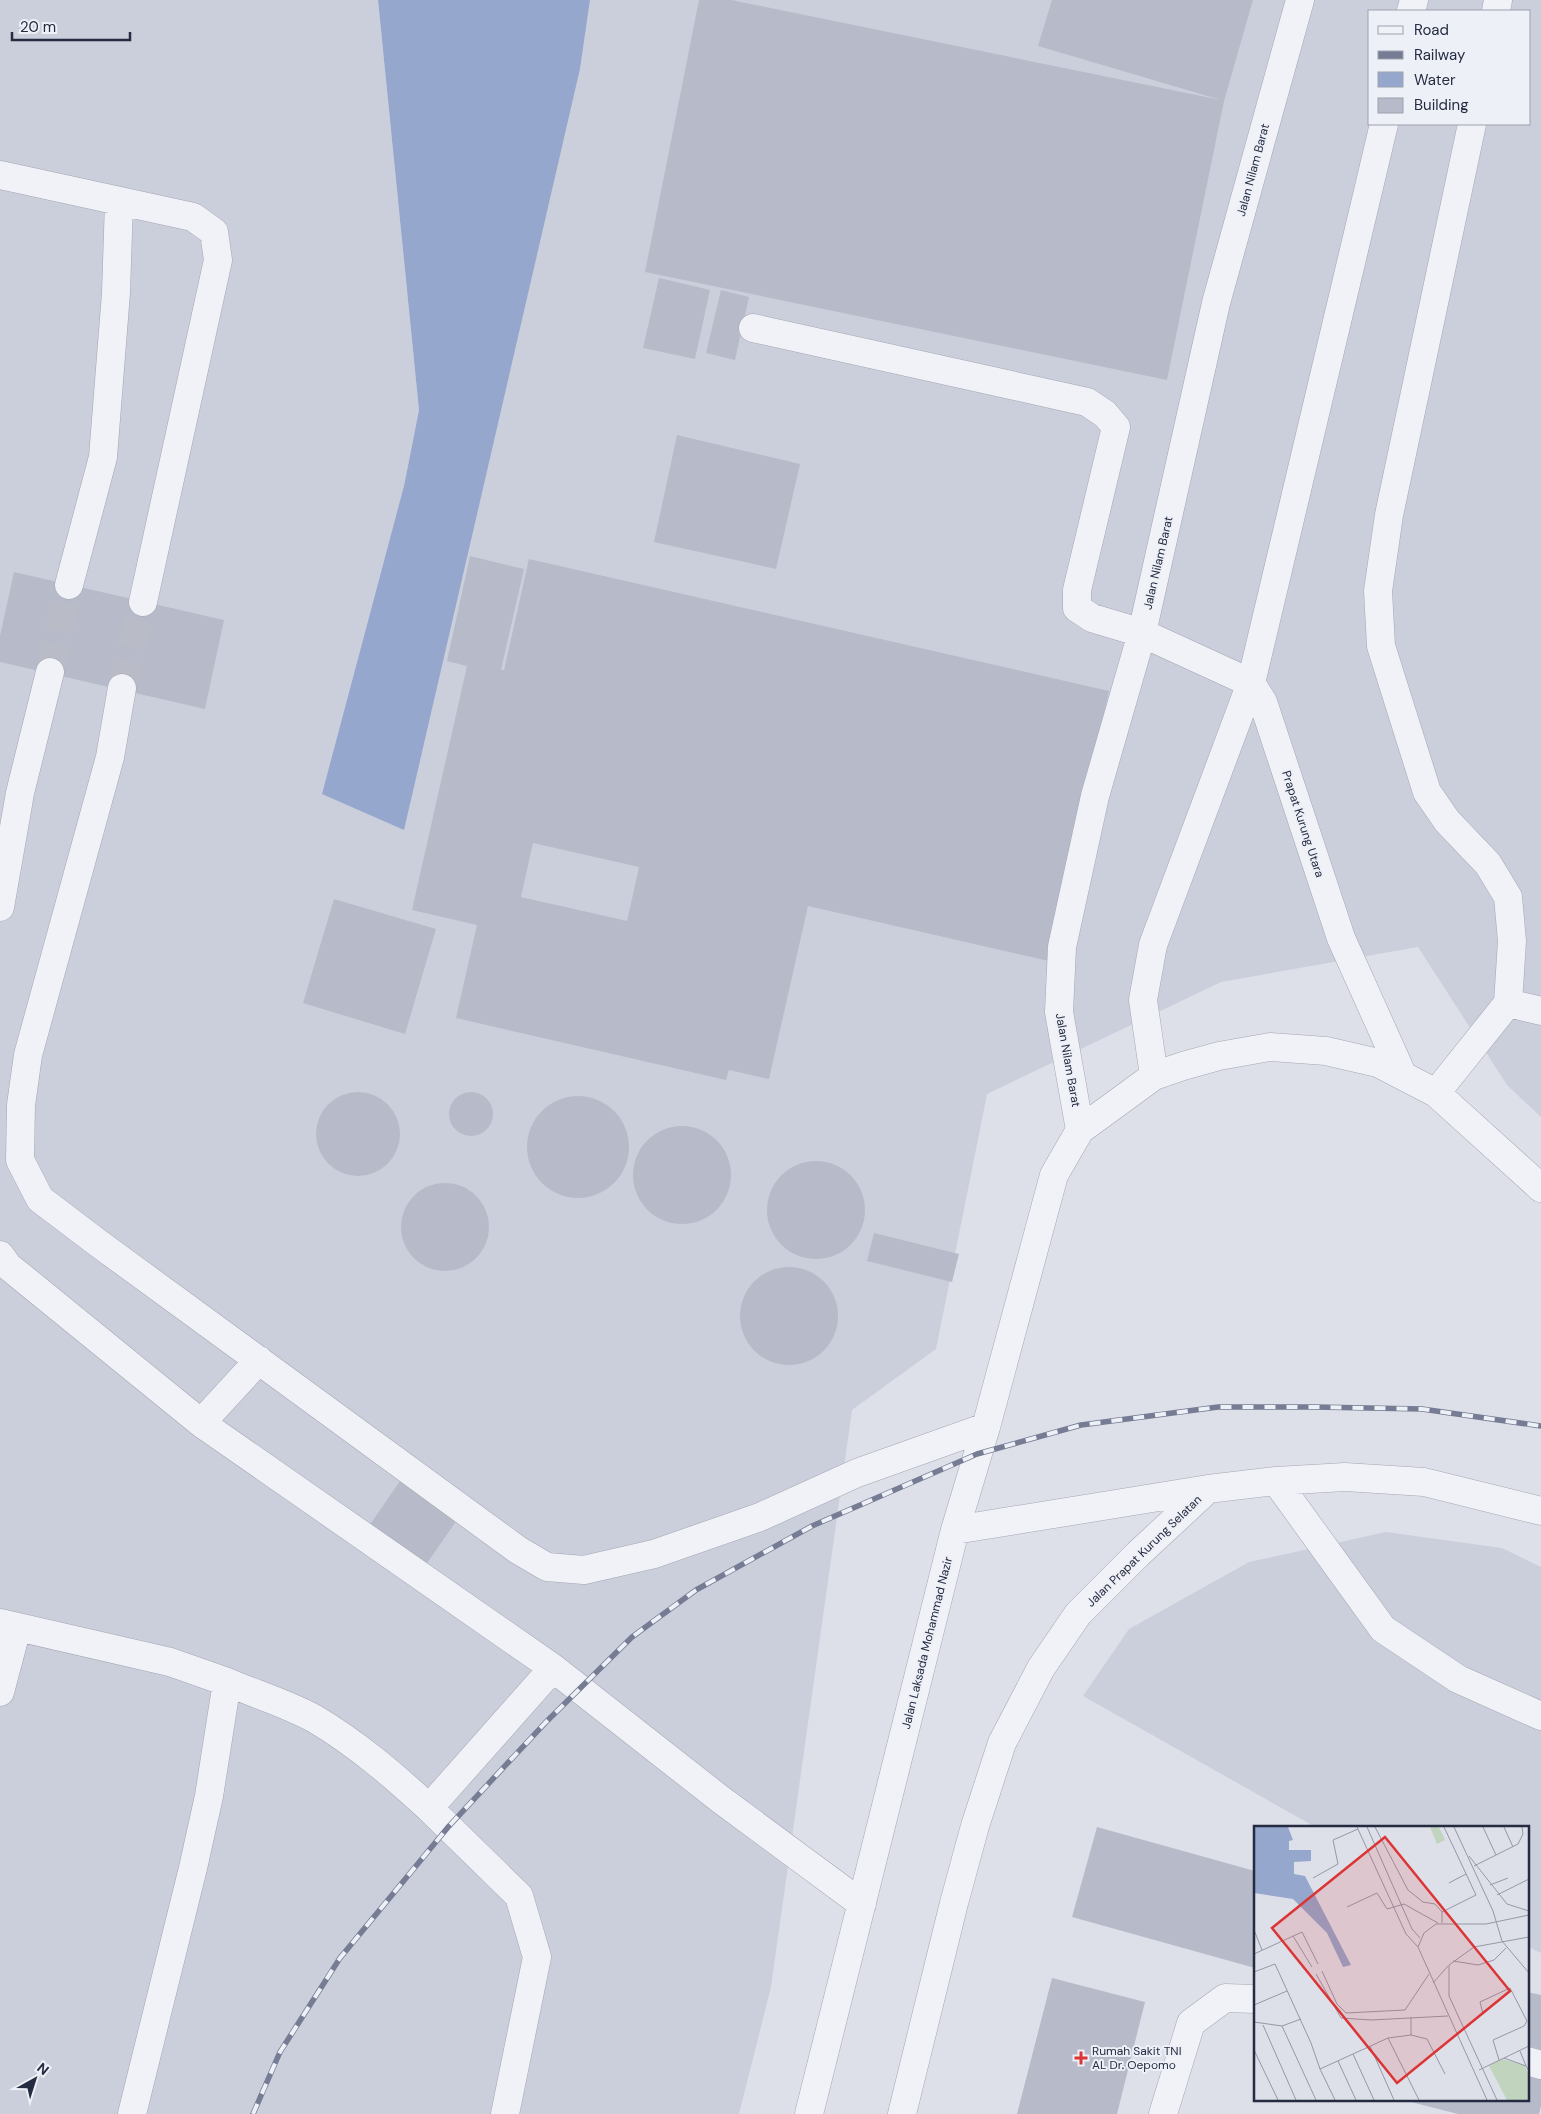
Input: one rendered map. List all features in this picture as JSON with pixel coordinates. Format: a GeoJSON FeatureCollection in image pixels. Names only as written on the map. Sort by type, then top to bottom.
{"type":"FeatureCollection","features":[{"type":"Feature","properties":{"kind":"street","name":"Jalan Nilam Barat"},"geometry":{"type":"LineString","coordinates":[[1080,1130],[1059,1012],[1062,947],[1095,796],[1142,633],[1216,303],[1300,0]]}},
{"type":"Feature","properties":{"kind":"street"},"geometry":{"type":"LineString","coordinates":[[1154,1076],[1143,1000],[1153,945],[1251,683],[1384,125]]}},
{"type":"Feature","properties":{"kind":"street"},"geometry":{"type":"LineString","coordinates":[[1436,1093],[1508,1003],[1512,941],[1508,897],[1488,864],[1446,821],[1428,792],[1381,646],[1378,591],[1389,515],[1472,125]]}},
{"type":"Feature","properties":{"kind":"street"},"geometry":{"type":"LineString","coordinates":[[0,175],[193,217],[214,232],[218,260],[143,602]]}},
{"type":"Feature","properties":{"kind":"street"},"geometry":{"type":"LineString","coordinates":[[69,585],[103,457],[116,293],[119,202]]}},
{"type":"Feature","properties":{"kind":"street"},"geometry":{"type":"LineString","coordinates":[[754,328],[1087,402],[1105,414],[1116,427],[1077,590],[1077,608],[1092,618],[1142,633],[1251,683]]}},
{"type":"Feature","properties":{"kind":"street"},"geometry":{"type":"LineString","coordinates":[[0,907],[20,793],[50,672]]}},
{"type":"Feature","properties":{"kind":"street","name":"Prapat Kurung Utara"},"geometry":{"type":"LineString","coordinates":[[1251,683],[1263,702],[1341,938],[1403,1076]]}},
{"type":"Feature","properties":{"kind":"street"},"geometry":{"type":"LineString","coordinates":[[122,688],[110,757],[28,1055],[21,1105],[20,1160],[40,1198],[518,1550],[547,1567],[584,1570],[654,1554],[760,1517],[856,1474],[986,1427]]}},
{"type":"Feature","properties":{"kind":"street"},"geometry":{"type":"LineString","coordinates":[[1508,1003],[1541,1011]]}},
{"type":"Feature","properties":{"kind":"street"},"geometry":{"type":"LineString","coordinates":[[1080,1130],[1154,1076],[1219,1056],[1270,1047],[1326,1051],[1378,1063],[1436,1093],[1541,1188]]}},
{"type":"Feature","properties":{"kind":"street","name":"Jalan Laksada Mohammad Nazir"},"geometry":{"type":"LineString","coordinates":[[810,2114],[955,1530],[986,1427],[1054,1175],[1080,1130]]}},
{"type":"Feature","properties":{"kind":"street"},"geometry":{"type":"LineString","coordinates":[[0,1255],[8,1266],[201,1423],[553,1668],[720,1799],[862,1904]]}},
{"type":"Feature","properties":{"kind":"street"},"geometry":{"type":"LineString","coordinates":[[201,1423],[259,1360]]}},
{"type":"Feature","properties":{"kind":"street","name":"Jalan Prapat Kurung Selatan"},"geometry":{"type":"LineString","coordinates":[[902,2114],[954,1903],[975,1826],[1002,1743],[1041,1668],[1078,1614],[1138,1554],[1208,1489],[1276,1480],[1345,1478],[1424,1482],[1541,1511]]}},
{"type":"Feature","properties":{"kind":"street"},"geometry":{"type":"LineString","coordinates":[[1276,1480],[1383,1629],[1458,1679],[1541,1716]]}},
{"type":"Feature","properties":{"kind":"street"},"geometry":{"type":"LineString","coordinates":[[955,1530],[1208,1489]]}},
{"type":"Feature","properties":{"kind":"street"},"geometry":{"type":"LineString","coordinates":[[0,1692],[8,1625],[170,1662],[226,1682],[313,1718],[353,1743],[386,1770],[429,1808],[519,1896],[538,1957],[504,2114]]}},
{"type":"Feature","properties":{"kind":"street"},"geometry":{"type":"LineString","coordinates":[[429,1808],[553,1668]]}},
{"type":"Feature","properties":{"kind":"street"},"geometry":{"type":"LineString","coordinates":[[132,2114],[209,1796],[226,1682]]}},
{"type":"Feature","properties":{"kind":"street"},"geometry":{"type":"LineString","coordinates":[[1163,2114],[1191,2023],[1225,1998],[1254,1999]]}},
{"type":"Feature","properties":{"kind":"street"},"geometry":{"type":"LineString","coordinates":[[1528,2061],[1541,2065]]}},
{"type":"Feature","properties":{"kind":"shaded area"},"geometry":{"type":"Polygon","coordinates":[[[0,0],[378,0],[419,410],[404,486],[403,830],[580,69],[590,0],[1541,0],[1541,1117],[1507,1085],[1418,947],[1221,982],[987,1094],[936,1349],[852,1410],[771,1987],[739,2114],[0,2114],[0,0]]]}},
{"type":"Feature","properties":{"kind":"shaded area"},"geometry":{"type":"Polygon","coordinates":[[[1386,1532],[1502,1548],[1541,1567],[1541,1953],[1528,1946],[1528,1826],[1313,1826],[1083,1696],[1129,1629],[1249,1562],[1386,1532]]]}},
{"type":"Feature","properties":{"kind":"water"},"geometry":{"type":"Polygon","coordinates":[[[378,0],[590,0],[580,69],[404,830],[322,794],[404,486],[419,410],[378,0]]]}},
{"type":"Feature","properties":{"kind":"building"},"geometry":{"type":"Polygon","coordinates":[[[699,0],[731,0],[1221,100],[1038,46],[1052,0],[1253,0],[1224,101],[1167,380],[645,272],[699,0]]]}},
{"type":"Feature","properties":{"kind":"building"},"geometry":{"type":"Polygon","coordinates":[[[659,278],[710,290],[695,359],[643,348],[659,278]]]}},
{"type":"Feature","properties":{"kind":"building"},"geometry":{"type":"Polygon","coordinates":[[[721,290],[749,297],[735,360],[706,353],[721,290]]]}},
{"type":"Feature","properties":{"kind":"building"},"geometry":{"type":"Polygon","coordinates":[[[677,435],[800,464],[776,569],[654,542],[677,435]]]}},
{"type":"Feature","properties":{"kind":"building"},"geometry":{"type":"Polygon","coordinates":[[[470,556],[524,569],[501,670],[504,670],[529,559],[1109,691],[1049,961],[808,906],[769,1079],[729,1070],[726,1080],[456,1018],[477,925],[412,910],[467,666],[447,661],[470,556]],[[533,843],[521,897],[627,921],[639,867],[533,843]]]}},
{"type":"Feature","properties":{"kind":"building"},"geometry":{"type":"Polygon","coordinates":[[[14,572],[224,620],[205,709],[0,662],[0,636],[14,572]]]}},
{"type":"Feature","properties":{"kind":"building"},"geometry":{"type":"Polygon","coordinates":[[[334,899],[436,929],[405,1034],[303,1003],[334,899]]]}},
{"type":"Feature","properties":{"kind":"building"},"geometry":{"type":"Polygon","coordinates":[[[358,1092],[374,1095],[388,1104],[397,1118],[400,1134],[397,1150],[388,1164],[374,1173],[358,1176],[342,1173],[328,1164],[319,1150],[316,1134],[319,1118],[328,1104],[342,1095],[358,1092]]]}},
{"type":"Feature","properties":{"kind":"building"},"geometry":{"type":"Polygon","coordinates":[[[475,1092],[487,1098],[492,1105],[492,1123],[487,1130],[480,1135],[467,1136],[459,1133],[452,1126],[449,1110],[452,1102],[459,1095],[475,1092]]]}},
{"type":"Feature","properties":{"kind":"building"},"geometry":{"type":"Polygon","coordinates":[[[578,1096],[598,1099],[607,1104],[621,1118],[626,1127],[629,1147],[626,1167],[621,1176],[607,1190],[598,1195],[578,1198],[558,1195],[549,1190],[535,1176],[530,1167],[527,1147],[530,1127],[535,1118],[549,1104],[558,1099],[578,1096]]]}},
{"type":"Feature","properties":{"kind":"building"},"geometry":{"type":"Polygon","coordinates":[[[682,1126],[701,1130],[717,1140],[727,1156],[731,1175],[727,1194],[717,1210],[701,1220],[682,1224],[663,1220],[647,1210],[637,1194],[633,1175],[637,1156],[647,1140],[663,1130],[682,1126]]]}},
{"type":"Feature","properties":{"kind":"building"},"geometry":{"type":"Polygon","coordinates":[[[816,1161],[835,1164],[851,1175],[862,1191],[865,1210],[862,1229],[851,1245],[835,1256],[816,1259],[797,1256],[781,1245],[770,1229],[767,1210],[770,1191],[781,1175],[797,1164],[816,1161]]]}},
{"type":"Feature","properties":{"kind":"building"},"geometry":{"type":"Polygon","coordinates":[[[445,1183],[462,1187],[476,1196],[485,1210],[489,1227],[485,1244],[476,1258],[462,1267],[445,1271],[428,1267],[414,1258],[405,1244],[401,1227],[405,1210],[414,1196],[428,1187],[445,1183]]]}},
{"type":"Feature","properties":{"kind":"building"},"geometry":{"type":"Polygon","coordinates":[[[874,1233],[959,1254],[952,1282],[867,1261],[874,1233]]]}},
{"type":"Feature","properties":{"kind":"building"},"geometry":{"type":"Polygon","coordinates":[[[779,1267],[799,1267],[808,1270],[824,1281],[835,1297],[838,1306],[838,1326],[835,1335],[824,1351],[808,1362],[799,1365],[779,1365],[762,1357],[748,1343],[740,1326],[740,1306],[748,1289],[762,1275],[779,1267]]]}},
{"type":"Feature","properties":{"kind":"building"},"geometry":{"type":"Polygon","coordinates":[[[400,1481],[457,1520],[423,1569],[367,1529],[400,1481]]]}},
{"type":"Feature","properties":{"kind":"building"},"geometry":{"type":"Polygon","coordinates":[[[1097,1827],[1254,1871],[1254,1968],[1072,1917],[1097,1827]]]}},
{"type":"Feature","properties":{"kind":"building","name":"Rumah Sakit TNI AL Dr. Oepomo"},"geometry":{"type":"Polygon","coordinates":[[[1052,1978],[1145,2002],[1117,2114],[1017,2114],[1052,1978]]]}},
{"type":"Feature","properties":{"kind":"building"},"geometry":{"type":"Polygon","coordinates":[[[1528,1992],[1541,1995],[1541,2050],[1528,2046],[1528,1992]]]}},
{"type":"Feature","properties":{"kind":"building"},"geometry":{"type":"Polygon","coordinates":[[[1528,2071],[1541,2075],[1541,2106],[1539,2114],[1458,2114],[1411,2102],[1528,2102],[1528,2071]]]}},
{"type":"Feature","properties":{"kind":"tunnel"},"geometry":{"type":"LineString","coordinates":[[50,672],[69,585]]}},
{"type":"Feature","properties":{"kind":"tunnel"},"geometry":{"type":"LineString","coordinates":[[122,688],[143,602]]}},
{"type":"Feature","properties":{"kind":"railway"},"geometry":{"type":"LineString","coordinates":[[253,2114],[280,2052],[340,1958],[449,1826],[545,1723],[632,1637],[696,1590],[812,1526],[977,1454],[1081,1425],[1218,1407],[1315,1407],[1422,1409],[1541,1426]]}},
{"type":"Feature","properties":{"kind":"place","name":"Rumah Sakit TNI AL Dr. Oepomo"},"geometry":{"type":"Point","coordinates":[1081,2058]}}]}
